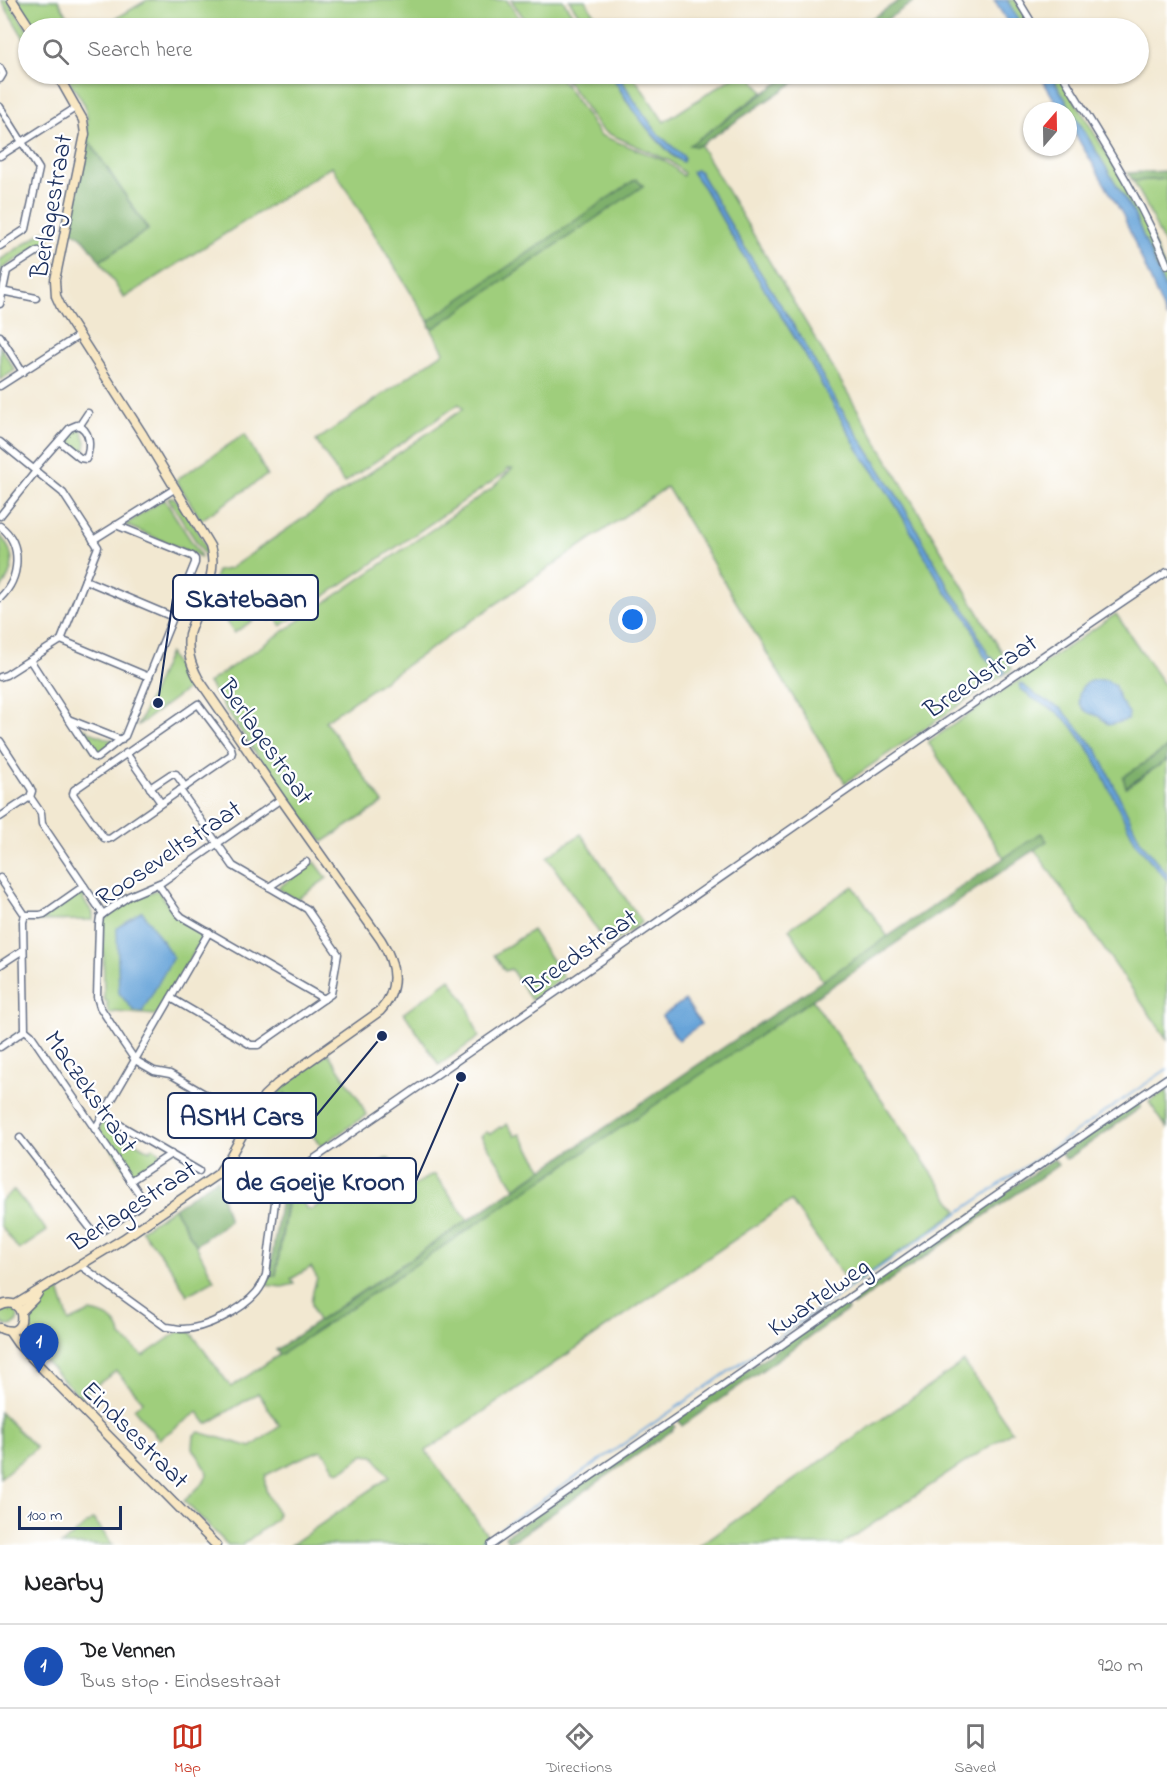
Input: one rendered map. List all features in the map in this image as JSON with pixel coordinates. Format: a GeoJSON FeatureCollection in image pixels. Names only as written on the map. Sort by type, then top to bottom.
{"type":"FeatureCollection","features":[{"type":"Feature","properties":{"kind":"street"},"geometry":{"type":"LineString","coordinates":[[12,0],[24,18]]}},
{"type":"Feature","properties":{"kind":"street"},"geometry":{"type":"LineString","coordinates":[[1018,0],[1029,18]]}},
{"type":"Feature","properties":{"kind":"street"},"geometry":{"type":"LineString","coordinates":[[0,68],[3,74],[0,79]]}},
{"type":"Feature","properties":{"kind":"street","name":"Berlagestraat"},"geometry":{"type":"LineString","coordinates":[[18,1309],[38,1292],[123,1239],[218,1174],[228,1161],[264,1096],[380,1011],[388,998],[393,981],[393,966],[385,946],[198,678],[190,660],[188,644],[189,634],[212,575],[213,558],[207,537],[60,307],[55,289],[59,256],[85,134],[83,120],[63,84]]}},
{"type":"Feature","properties":{"kind":"street"},"geometry":{"type":"LineString","coordinates":[[1068,84],[1132,193],[1156,237],[1167,265]]}},
{"type":"Feature","properties":{"kind":"street"},"geometry":{"type":"LineString","coordinates":[[0,107],[39,169],[26,229],[0,246]]}},
{"type":"Feature","properties":{"kind":"street"},"geometry":{"type":"LineString","coordinates":[[0,156],[76,107]]}},
{"type":"Feature","properties":{"kind":"street"},"geometry":{"type":"LineString","coordinates":[[0,304],[7,271],[38,251]]}},
{"type":"Feature","properties":{"kind":"street"},"geometry":{"type":"LineString","coordinates":[[1,291],[36,298]]}},
{"type":"Feature","properties":{"kind":"street"},"geometry":{"type":"LineString","coordinates":[[0,336],[23,372]]}},
{"type":"Feature","properties":{"kind":"street"},"geometry":{"type":"LineString","coordinates":[[0,386],[78,336]]}},
{"type":"Feature","properties":{"kind":"street"},"geometry":{"type":"LineString","coordinates":[[0,516],[59,441],[70,429],[80,425],[88,413]]}},
{"type":"Feature","properties":{"kind":"street"},"geometry":{"type":"LineString","coordinates":[[59,441],[80,458],[86,459],[89,442],[87,433],[80,425]]}},
{"type":"Feature","properties":{"kind":"street"},"geometry":{"type":"LineString","coordinates":[[0,442],[63,493],[98,547],[61,640],[0,677]]}},
{"type":"Feature","properties":{"kind":"street"},"geometry":{"type":"LineString","coordinates":[[93,540],[176,488]]}},
{"type":"Feature","properties":{"kind":"street"},"geometry":{"type":"LineString","coordinates":[[30,660],[90,754],[95,758],[126,736],[195,559],[116,525]]}},
{"type":"Feature","properties":{"kind":"street"},"geometry":{"type":"LineString","coordinates":[[0,526],[13,540],[16,550],[16,566],[14,578],[0,598]]}},
{"type":"Feature","properties":{"kind":"street","name":"Breedstraat"},"geometry":{"type":"LineString","coordinates":[[80,1264],[166,1327],[192,1328],[226,1316],[252,1298],[263,1283],[266,1275],[276,1194],[280,1183],[286,1178],[997,686],[1167,572]]}},
{"type":"Feature","properties":{"kind":"street"},"geometry":{"type":"LineString","coordinates":[[85,580],[173,617]]}},
{"type":"Feature","properties":{"kind":"street"},"geometry":{"type":"LineString","coordinates":[[61,640],[149,677]]}},
{"type":"Feature","properties":{"kind":"street"},"geometry":{"type":"LineString","coordinates":[[198,704],[232,752],[231,755],[108,839],[102,835],[74,792],[76,788],[126,753],[198,704]]}},
{"type":"Feature","properties":{"kind":"street"},"geometry":{"type":"LineString","coordinates":[[68,719],[121,740]]}},
{"type":"Feature","properties":{"kind":"street"},"geometry":{"type":"LineString","coordinates":[[0,817],[30,797],[32,791],[1,744]]}},
{"type":"Feature","properties":{"kind":"street"},"geometry":{"type":"LineString","coordinates":[[126,753],[161,803]]}},
{"type":"Feature","properties":{"kind":"street"},"geometry":{"type":"LineString","coordinates":[[150,788],[171,774],[176,774],[182,788],[233,866],[307,909],[338,954],[331,993],[258,1045],[251,1045],[171,998]]}},
{"type":"Feature","properties":{"kind":"street"},"geometry":{"type":"LineString","coordinates":[[30,797],[41,813],[42,824],[103,914]]}},
{"type":"Feature","properties":{"kind":"street","name":"Rooseveltstraat"},"geometry":{"type":"LineString","coordinates":[[135,1060],[100,1007],[97,997],[100,917],[129,896],[158,884],[281,799]]}},
{"type":"Feature","properties":{"kind":"street"},"geometry":{"type":"LineString","coordinates":[[269,887],[306,862]]}},
{"type":"Feature","properties":{"kind":"street"},"geometry":{"type":"LineString","coordinates":[[0,878],[2,886],[25,915],[44,914],[84,886]]}},
{"type":"Feature","properties":{"kind":"street"},"geometry":{"type":"LineString","coordinates":[[158,884],[177,913],[324,999]]}},
{"type":"Feature","properties":{"kind":"street","name":"Maczekstraat"},"geometry":{"type":"LineString","coordinates":[[20,1138],[94,1233],[102,1231],[139,1206],[142,1199],[31,1035],[25,1030],[23,922],[25,915]]}},
{"type":"Feature","properties":{"kind":"street"},"geometry":{"type":"LineString","coordinates":[[95,1129],[209,932]]}},
{"type":"Feature","properties":{"kind":"street"},"geometry":{"type":"LineString","coordinates":[[0,966],[23,950]]}},
{"type":"Feature","properties":{"kind":"street"},"geometry":{"type":"LineString","coordinates":[[0,1047],[25,1030]]}},
{"type":"Feature","properties":{"kind":"street"},"geometry":{"type":"LineString","coordinates":[[135,1060],[154,1071],[170,1074],[250,1120]]}},
{"type":"Feature","properties":{"kind":"street","name":"Kwartelweg"},"geometry":{"type":"LineString","coordinates":[[491,1545],[1167,1078]]}},
{"type":"Feature","properties":{"kind":"street"},"geometry":{"type":"LineString","coordinates":[[103,1115],[199,1171]]}},
{"type":"Feature","properties":{"kind":"street","name":"Maczekstraat"},"geometry":{"type":"LineString","coordinates":[[130,1181],[171,1154]]}},
{"type":"Feature","properties":{"kind":"street"},"geometry":{"type":"LineString","coordinates":[[0,1306],[8,1304],[18,1309],[22,1320],[14,1329],[0,1328]]}},
{"type":"Feature","properties":{"kind":"street","name":"Eindsestraat"},"geometry":{"type":"LineString","coordinates":[[14,1329],[18,1344],[26,1353],[216,1545]]}},
{"type":"Feature","properties":{"kind":"green space"},"geometry":{"type":"Polygon","coordinates":[[[1,0],[8,0],[20,18],[18,28],[1,0]]]}},
{"type":"Feature","properties":{"kind":"green space"},"geometry":{"type":"Polygon","coordinates":[[[17,0],[58,0],[69,18],[29,18],[17,0]]]}},
{"type":"Feature","properties":{"kind":"green space"},"geometry":{"type":"Polygon","coordinates":[[[147,0],[507,0],[519,18],[117,18],[147,0]]]}},
{"type":"Feature","properties":{"kind":"green space"},"geometry":{"type":"Polygon","coordinates":[[[511,0],[563,0],[575,18],[524,18],[511,0]]]}},
{"type":"Feature","properties":{"kind":"green space"},"geometry":{"type":"Polygon","coordinates":[[[569,0],[585,0],[597,18],[581,18],[569,0]]]}},
{"type":"Feature","properties":{"kind":"green space"},"geometry":{"type":"Polygon","coordinates":[[[900,0],[916,0],[889,18],[872,18],[900,0]]]}},
{"type":"Feature","properties":{"kind":"green space"},"geometry":{"type":"Polygon","coordinates":[[[1007,0],[1015,0],[1026,18],[1017,18],[1007,0]]]}},
{"type":"Feature","properties":{"kind":"green space"},"geometry":{"type":"Polygon","coordinates":[[[71,84],[565,84],[600,135],[663,160],[683,176],[684,173],[670,161],[600,128],[569,84],[617,84],[629,105],[655,138],[675,158],[683,156],[658,134],[624,84],[639,84],[664,122],[723,84],[757,84],[763,92],[690,145],[700,145],[1012,669],[845,783],[667,487],[325,721],[383,803],[323,842],[263,764],[208,683],[491,489],[512,469],[507,469],[506,472],[281,626],[275,617],[270,620],[264,613],[234,633],[208,595],[217,571],[229,569],[463,409],[459,404],[344,483],[316,441],[444,352],[430,327],[434,328],[643,185],[635,180],[429,322],[332,166],[124,298],[100,261],[148,229],[87,138],[85,105],[71,84]],[[699,171],[692,172],[803,351],[859,451],[897,507],[945,591],[968,619],[984,656],[1005,671],[988,654],[972,619],[951,591],[901,502],[836,401],[802,339],[699,171]]]}},
{"type":"Feature","properties":{"kind":"green space"},"geometry":{"type":"Polygon","coordinates":[[[777,84],[792,84],[700,145],[690,145],[777,84]]]}},
{"type":"Feature","properties":{"kind":"green space"},"geometry":{"type":"Polygon","coordinates":[[[1056,84],[1065,84],[1076,102],[1067,102],[1056,84]]]}},
{"type":"Feature","properties":{"kind":"green space"},"geometry":{"type":"Polygon","coordinates":[[[1077,104],[1145,223],[1167,273],[1167,294],[1134,214],[1077,119],[1077,104]]]}},
{"type":"Feature","properties":{"kind":"green space"},"geometry":{"type":"Polygon","coordinates":[[[87,138],[148,230],[100,261],[79,235],[69,231],[87,138]]]}},
{"type":"Feature","properties":{"kind":"green space"},"geometry":{"type":"Polygon","coordinates":[[[1167,171],[1167,179],[1133,181],[1128,173],[1167,171]]]}},
{"type":"Feature","properties":{"kind":"green space"},"geometry":{"type":"Polygon","coordinates":[[[636,179],[643,186],[434,328],[430,327],[430,320],[636,179]]]}},
{"type":"Feature","properties":{"kind":"green space"},"geometry":{"type":"Polygon","coordinates":[[[1167,179],[1167,251],[1133,181],[1167,179]]]}},
{"type":"Feature","properties":{"kind":"green space"},"geometry":{"type":"Polygon","coordinates":[[[44,231],[52,233],[49,240],[3,268],[0,278],[0,260],[44,231]]]}},
{"type":"Feature","properties":{"kind":"green space"},"geometry":{"type":"Polygon","coordinates":[[[0,346],[15,370],[0,380],[0,346]]]}},
{"type":"Feature","properties":{"kind":"green space"},"geometry":{"type":"Polygon","coordinates":[[[77,428],[81,429],[86,441],[84,456],[65,441],[69,433],[77,428]]]}},
{"type":"Feature","properties":{"kind":"green space"},"geometry":{"type":"Polygon","coordinates":[[[245,434],[267,475],[201,520],[176,480],[245,434]]]}},
{"type":"Feature","properties":{"kind":"green space"},"geometry":{"type":"Polygon","coordinates":[[[173,497],[203,541],[208,568],[203,552],[168,498],[173,497]]]}},
{"type":"Feature","properties":{"kind":"green space"},"geometry":{"type":"Polygon","coordinates":[[[164,499],[199,553],[201,557],[125,525],[164,499]]]}},
{"type":"Feature","properties":{"kind":"green space"},"geometry":{"type":"Polygon","coordinates":[[[0,535],[9,549],[12,563],[9,576],[0,590],[1,564],[0,535]]]}},
{"type":"Feature","properties":{"kind":"green space"},"geometry":{"type":"Polygon","coordinates":[[[1116,614],[1167,689],[1167,748],[1123,778],[1127,787],[1167,760],[1167,1039],[1034,849],[1046,841],[1042,834],[1004,858],[928,742],[1116,614]]]}},
{"type":"Feature","properties":{"kind":"green space"},"geometry":{"type":"Polygon","coordinates":[[[169,653],[189,688],[137,726],[141,719],[169,653]]]}},
{"type":"Feature","properties":{"kind":"green space"},"geometry":{"type":"Polygon","coordinates":[[[81,728],[112,739],[113,743],[100,753],[94,753],[83,733],[80,732],[81,728]]]}},
{"type":"Feature","properties":{"kind":"green space"},"geometry":{"type":"Polygon","coordinates":[[[1167,748],[1167,760],[1126,787],[1123,777],[1167,748]]]}},
{"type":"Feature","properties":{"kind":"green space"},"geometry":{"type":"Polygon","coordinates":[[[1041,833],[1047,841],[280,1355],[276,1350],[1041,833]]]}},
{"type":"Feature","properties":{"kind":"green space"},"geometry":{"type":"Polygon","coordinates":[[[581,834],[642,922],[608,946],[547,857],[581,834]]]}},
{"type":"Feature","properties":{"kind":"green space"},"geometry":{"type":"Polygon","coordinates":[[[315,862],[327,878],[296,900],[278,888],[315,862]]]}},
{"type":"Feature","properties":{"kind":"green space"},"geometry":{"type":"Polygon","coordinates":[[[853,886],[888,937],[823,981],[789,929],[853,886]]]}},
{"type":"Feature","properties":{"kind":"green space"},"geometry":{"type":"Polygon","coordinates":[[[156,890],[175,915],[181,919],[180,921],[201,932],[202,939],[156,1015],[115,1012],[110,1014],[104,998],[103,922],[132,900],[156,890]]]}},
{"type":"Feature","properties":{"kind":"green space"},"geometry":{"type":"Polygon","coordinates":[[[82,892],[87,895],[83,899],[93,913],[93,920],[34,921],[34,918],[45,917],[82,892]]]}},
{"type":"Feature","properties":{"kind":"green space"},"geometry":{"type":"Polygon","coordinates":[[[532,930],[563,977],[531,1000],[511,969],[505,971],[494,955],[532,930]]]}},
{"type":"Feature","properties":{"kind":"green space"},"geometry":{"type":"Polygon","coordinates":[[[450,979],[467,1004],[479,1037],[439,1065],[404,1013],[450,979]]]}},
{"type":"Feature","properties":{"kind":"green space"},"geometry":{"type":"Polygon","coordinates":[[[812,999],[958,1211],[850,1286],[791,1201],[426,1451],[488,1536],[475,1545],[291,1545],[389,1477],[374,1456],[364,1455],[338,1472],[321,1450],[266,1475],[266,1490],[278,1513],[276,1519],[242,1545],[228,1545],[184,1501],[204,1482],[207,1475],[206,1469],[193,1448],[194,1435],[199,1432],[251,1447],[280,1426],[258,1393],[207,1424],[198,1412],[159,1439],[134,1409],[143,1401],[116,1371],[80,1397],[31,1347],[30,1307],[48,1289],[62,1283],[65,1286],[59,1290],[69,1322],[90,1312],[101,1314],[118,1326],[121,1336],[143,1356],[182,1329],[189,1330],[231,1387],[812,999]]]}},
{"type":"Feature","properties":{"kind":"green space"},"geometry":{"type":"Polygon","coordinates":[[[328,1053],[360,1101],[366,1115],[321,1146],[296,1119],[285,1093],[258,1137],[255,1128],[265,1110],[287,1083],[328,1053]]]}},
{"type":"Feature","properties":{"kind":"green space"},"geometry":{"type":"Polygon","coordinates":[[[1167,1090],[1167,1128],[1149,1102],[1167,1090]]]}},
{"type":"Feature","properties":{"kind":"green space"},"geometry":{"type":"Polygon","coordinates":[[[1139,1101],[1140,1108],[1070,1157],[1066,1159],[1061,1154],[1139,1101]]]}},
{"type":"Feature","properties":{"kind":"green space"},"geometry":{"type":"Polygon","coordinates":[[[106,1121],[117,1126],[115,1131],[150,1151],[153,1147],[160,1152],[160,1158],[135,1175],[130,1175],[101,1133],[100,1126],[106,1121]]]}},
{"type":"Feature","properties":{"kind":"green space"},"geometry":{"type":"Polygon","coordinates":[[[507,1124],[515,1136],[520,1134],[543,1169],[515,1188],[481,1136],[487,1132],[490,1134],[507,1124]]]}},
{"type":"Feature","properties":{"kind":"green space"},"geometry":{"type":"Polygon","coordinates":[[[385,1159],[389,1159],[410,1188],[431,1175],[435,1175],[468,1220],[318,1321],[312,1300],[317,1278],[311,1267],[291,1279],[294,1284],[282,1287],[266,1285],[269,1277],[276,1275],[289,1193],[292,1187],[307,1209],[311,1210],[385,1159]]]}},
{"type":"Feature","properties":{"kind":"green space"},"geometry":{"type":"Polygon","coordinates":[[[1054,1159],[1058,1165],[1054,1168],[853,1306],[848,1300],[1054,1159]]]}},
{"type":"Feature","properties":{"kind":"green space"},"geometry":{"type":"Polygon","coordinates":[[[217,1179],[229,1221],[196,1245],[174,1208],[217,1179]]]}},
{"type":"Feature","properties":{"kind":"green space"},"geometry":{"type":"Polygon","coordinates":[[[287,1181],[292,1187],[287,1198],[276,1275],[269,1277],[282,1190],[287,1181]]]}},
{"type":"Feature","properties":{"kind":"green space"},"geometry":{"type":"Polygon","coordinates":[[[14,1190],[47,1231],[19,1250],[0,1225],[0,1201],[14,1190]]]}},
{"type":"Feature","properties":{"kind":"green space"},"geometry":{"type":"Polygon","coordinates":[[[174,1208],[214,1280],[187,1295],[170,1266],[141,1230],[174,1208]]]}},
{"type":"Feature","properties":{"kind":"green space"},"geometry":{"type":"Polygon","coordinates":[[[844,1303],[848,1310],[682,1426],[677,1418],[844,1303]]]}},
{"type":"Feature","properties":{"kind":"green space"},"geometry":{"type":"Polygon","coordinates":[[[9,1308],[15,1311],[18,1317],[15,1323],[9,1326],[3,1323],[0,1317],[3,1311],[9,1308]]]}},
{"type":"Feature","properties":{"kind":"green space"},"geometry":{"type":"Polygon","coordinates":[[[964,1362],[1012,1431],[841,1545],[700,1545],[964,1362]]]}},
{"type":"Feature","properties":{"kind":"green space"},"geometry":{"type":"Polygon","coordinates":[[[0,1412],[36,1448],[0,1478],[0,1412]]]}},
{"type":"Feature","properties":{"kind":"green space"},"geometry":{"type":"Polygon","coordinates":[[[671,1422],[675,1427],[670,1432],[508,1542],[505,1536],[671,1422]]]}},
{"type":"Feature","properties":{"kind":"green space"},"geometry":{"type":"Polygon","coordinates":[[[93,1519],[113,1545],[61,1545],[93,1519]]]}},
{"type":"Feature","properties":{"kind":"water"},"geometry":{"type":"Polygon","coordinates":[[[994,0],[1007,0],[1017,18],[1005,18],[994,0]]]}},
{"type":"Feature","properties":{"kind":"water"},"geometry":{"type":"Polygon","coordinates":[[[617,84],[624,84],[658,134],[683,156],[683,162],[673,156],[649,130],[617,84]]]}},
{"type":"Feature","properties":{"kind":"water"},"geometry":{"type":"Polygon","coordinates":[[[1045,84],[1056,84],[1067,102],[1056,102],[1045,84]]]}},
{"type":"Feature","properties":{"kind":"water"},"geometry":{"type":"Polygon","coordinates":[[[1077,119],[1134,214],[1167,294],[1167,319],[1123,215],[1077,137],[1077,119]]]}},
{"type":"Feature","properties":{"kind":"water"},"geometry":{"type":"Polygon","coordinates":[[[699,171],[802,339],[836,401],[901,502],[951,591],[972,619],[988,654],[1005,671],[1003,675],[984,656],[968,619],[945,591],[897,507],[859,451],[803,351],[692,172],[699,171]]]}},
{"type":"Feature","properties":{"kind":"water"},"geometry":{"type":"Polygon","coordinates":[[[1092,680],[1107,680],[1115,686],[1119,699],[1129,713],[1128,720],[1109,725],[1099,717],[1085,711],[1080,704],[1079,693],[1085,684],[1092,680]]]}},
{"type":"Feature","properties":{"kind":"water"},"geometry":{"type":"Polygon","coordinates":[[[1019,684],[1062,709],[1097,750],[1141,842],[1167,874],[1167,880],[1137,845],[1092,754],[1071,725],[1057,712],[1032,698],[1020,688],[1019,684]]]}},
{"type":"Feature","properties":{"kind":"water"},"geometry":{"type":"Polygon","coordinates":[[[142,911],[173,957],[142,1012],[134,1011],[119,993],[117,928],[142,911]]]}},
{"type":"Feature","properties":{"kind":"water"},"geometry":{"type":"Polygon","coordinates":[[[685,1000],[701,1024],[678,1040],[662,1016],[685,1000]]]}},
{"type":"Feature","properties":{"kind":"waterway"},"geometry":{"type":"LineString","coordinates":[[477,1545],[1167,1069]]}},
{"type":"Feature","properties":{"kind":"place","name":"Skatebaan"},"geometry":{"type":"Point","coordinates":[158,703]}},
{"type":"Feature","properties":{"kind":"place","name":"ASMH Cars"},"geometry":{"type":"Point","coordinates":[382,1036]}},
{"type":"Feature","properties":{"kind":"place","name":"de Goeije Kroon"},"geometry":{"type":"Point","coordinates":[461,1077]}},
{"type":"Feature","properties":{"kind":"place","name":"De Vennen"},"geometry":{"type":"Point","coordinates":[39,1373]}}]}
